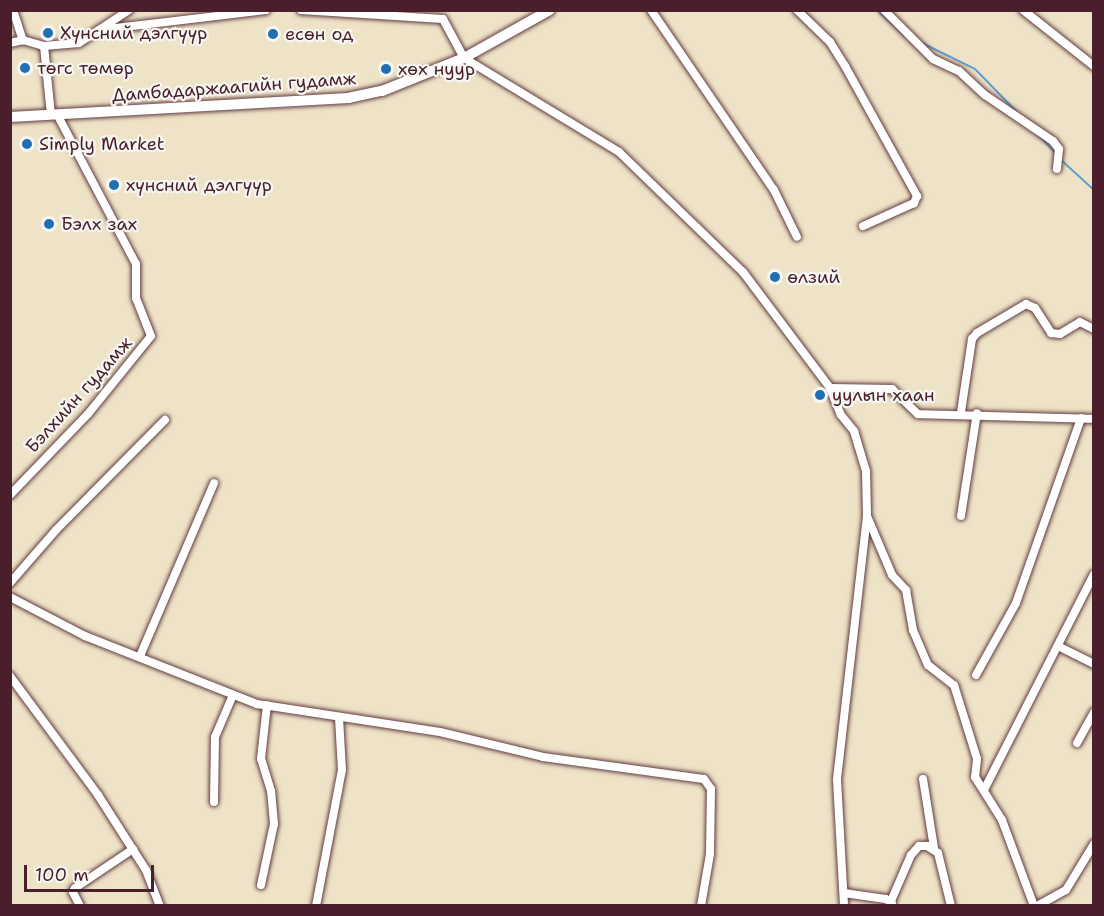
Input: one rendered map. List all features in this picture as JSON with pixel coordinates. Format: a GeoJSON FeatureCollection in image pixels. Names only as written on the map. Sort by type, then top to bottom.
{"type":"FeatureCollection","features":[{"type":"Feature","properties":{"kind":"main road","name":"Дамбадаржаагийн гудамж"},"geometry":{"type":"LineString","coordinates":[[10,117],[348,98],[382,91],[465,58],[533,14],[550,10]]}},
{"type":"Feature","properties":{"kind":"street"},"geometry":{"type":"LineString","coordinates":[[14,10],[23,40]]}},
{"type":"Feature","properties":{"kind":"street"},"geometry":{"type":"LineString","coordinates":[[10,43],[23,40],[44,46],[79,43],[129,10]]}},
{"type":"Feature","properties":{"kind":"street"},"geometry":{"type":"LineString","coordinates":[[99,30],[266,10]]}},
{"type":"Feature","properties":{"kind":"street"},"geometry":{"type":"LineString","coordinates":[[302,10],[443,19],[465,58],[619,152],[743,272],[830,388],[841,415],[854,431],[866,471],[867,516],[837,780],[844,906]]}},
{"type":"Feature","properties":{"kind":"street"},"geometry":{"type":"LineString","coordinates":[[651,10],[774,190],[797,237]]}},
{"type":"Feature","properties":{"kind":"street"},"geometry":{"type":"LineString","coordinates":[[797,10],[830,42],[917,196],[914,203],[863,226]]}},
{"type":"Feature","properties":{"kind":"street"},"geometry":{"type":"LineString","coordinates":[[884,10],[933,59],[959,71],[985,95],[1046,135],[1059,149],[1057,165]]}},
{"type":"Feature","properties":{"kind":"street"},"geometry":{"type":"LineString","coordinates":[[1023,10],[1094,66]]}},
{"type":"Feature","properties":{"kind":"street"},"geometry":{"type":"LineString","coordinates":[[44,46],[54,114]]}},
{"type":"Feature","properties":{"kind":"street","name":"Бэлхийн гудамж"},"geometry":{"type":"LineString","coordinates":[[10,495],[88,414],[151,336],[136,298],[136,264],[54,114]]}},
{"type":"Feature","properties":{"kind":"street"},"geometry":{"type":"LineString","coordinates":[[961,412],[972,339],[977,333],[1026,304],[1035,308],[1051,333],[1060,334],[1080,322],[1094,329]]}},
{"type":"Feature","properties":{"kind":"street"},"geometry":{"type":"LineString","coordinates":[[830,388],[892,389],[918,414],[961,412],[1094,419]]}},
{"type":"Feature","properties":{"kind":"street"},"geometry":{"type":"LineString","coordinates":[[961,516],[977,413]]}},
{"type":"Feature","properties":{"kind":"street"},"geometry":{"type":"LineString","coordinates":[[976,675],[1016,603],[1081,418]]}},
{"type":"Feature","properties":{"kind":"street"},"geometry":{"type":"LineString","coordinates":[[10,583],[56,530],[165,420]]}},
{"type":"Feature","properties":{"kind":"street"},"geometry":{"type":"LineString","coordinates":[[140,656],[214,483]]}},
{"type":"Feature","properties":{"kind":"street"},"geometry":{"type":"LineString","coordinates":[[867,516],[892,575],[906,590],[913,630],[928,665],[954,685],[977,759],[975,777],[1002,820],[1036,906],[1066,890],[1094,844]]}},
{"type":"Feature","properties":{"kind":"street"},"geometry":{"type":"LineString","coordinates":[[984,790],[1094,574]]}},
{"type":"Feature","properties":{"kind":"street"},"geometry":{"type":"LineString","coordinates":[[10,597],[85,636],[233,695],[267,705],[440,732],[543,757],[704,779],[711,789],[710,854],[701,906]]}},
{"type":"Feature","properties":{"kind":"street"},"geometry":{"type":"LineString","coordinates":[[1058,646],[1094,664]]}},
{"type":"Feature","properties":{"kind":"street"},"geometry":{"type":"LineString","coordinates":[[10,676],[98,795],[133,849],[160,906]]}},
{"type":"Feature","properties":{"kind":"street"},"geometry":{"type":"LineString","coordinates":[[214,802],[215,737],[233,695]]}},
{"type":"Feature","properties":{"kind":"street"},"geometry":{"type":"LineString","coordinates":[[261,885],[274,825],[271,791],[261,759],[267,705]]}},
{"type":"Feature","properties":{"kind":"street"},"geometry":{"type":"LineString","coordinates":[[1077,743],[1094,712]]}},
{"type":"Feature","properties":{"kind":"street"},"geometry":{"type":"LineString","coordinates":[[316,906],[342,770],[339,718]]}},
{"type":"Feature","properties":{"kind":"street"},"geometry":{"type":"LineString","coordinates":[[923,779],[934,848],[951,906]]}},
{"type":"Feature","properties":{"kind":"street"},"geometry":{"type":"LineString","coordinates":[[844,893],[892,903],[911,855],[919,846],[934,848]]}},
{"type":"Feature","properties":{"kind":"street"},"geometry":{"type":"LineString","coordinates":[[80,906],[73,892],[75,888],[133,849]]}},
{"type":"Feature","properties":{"kind":"waterway"},"geometry":{"type":"LineString","coordinates":[[877,10],[904,35]]}},
{"type":"Feature","properties":{"kind":"waterway"},"geometry":{"type":"LineString","coordinates":[[920,42],[975,69],[1016,111]]}},
{"type":"Feature","properties":{"kind":"waterway"},"geometry":{"type":"LineString","coordinates":[[1038,135],[1057,155]]}},
{"type":"Feature","properties":{"kind":"waterway"},"geometry":{"type":"LineString","coordinates":[[1060,159],[1094,190]]}},
{"type":"Feature","properties":{"kind":"place","name":"Хүнсний дэлгүүр"},"geometry":{"type":"Point","coordinates":[48,33]}},
{"type":"Feature","properties":{"kind":"place","name":"есөн од"},"geometry":{"type":"Point","coordinates":[273,34]}},
{"type":"Feature","properties":{"kind":"place","name":"төгс төмөр"},"geometry":{"type":"Point","coordinates":[25,68]}},
{"type":"Feature","properties":{"kind":"place","name":"хөх нуур"},"geometry":{"type":"Point","coordinates":[386,69]}},
{"type":"Feature","properties":{"kind":"place","name":"Simply Market"},"geometry":{"type":"Point","coordinates":[27,144]}},
{"type":"Feature","properties":{"kind":"place","name":"хүнсний дэлгүүр"},"geometry":{"type":"Point","coordinates":[114,185]}},
{"type":"Feature","properties":{"kind":"place","name":"Бэлх зах"},"geometry":{"type":"Point","coordinates":[49,224]}},
{"type":"Feature","properties":{"kind":"place","name":"өлзий"},"geometry":{"type":"Point","coordinates":[775,277]}},
{"type":"Feature","properties":{"kind":"place","name":"уулын хаан"},"geometry":{"type":"Point","coordinates":[820,395]}}]}
